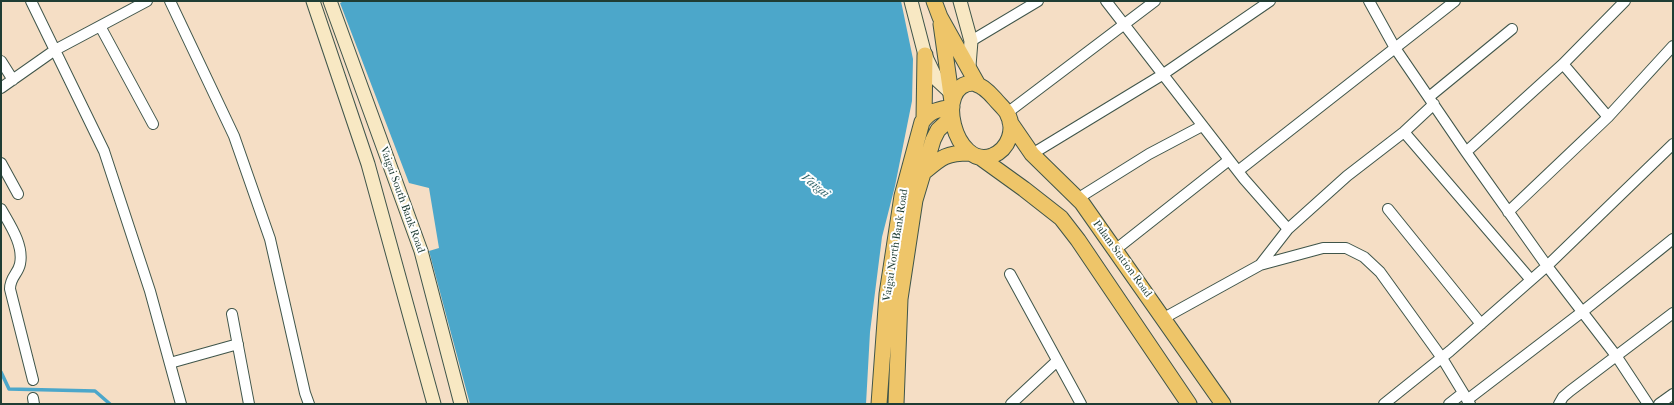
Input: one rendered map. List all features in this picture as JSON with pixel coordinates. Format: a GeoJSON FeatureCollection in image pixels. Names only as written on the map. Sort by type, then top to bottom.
{"type":"FeatureCollection","features":[{"type":"Feature","properties":{"kind":"main road"},"geometry":{"type":"LineString","coordinates":[[923,174],[945,156],[954,153],[993,156],[1003,148],[1010,137],[1008,118],[991,95],[978,85],[969,66],[940,17],[934,1]]}},
{"type":"Feature","properties":{"kind":"main road"},"geometry":{"type":"LineString","coordinates":[[940,17],[952,105],[958,135],[975,155],[1024,189],[1061,218],[1078,240],[1189,404]]}},
{"type":"Feature","properties":{"kind":"main road","name":"Vaigai North Bank Road"},"geometry":{"type":"LineString","coordinates":[[879,404],[887,294],[902,196],[924,119],[925,55]]}},
{"type":"Feature","properties":{"kind":"main road"},"geometry":{"type":"LineString","coordinates":[[924,119],[932,112],[952,105],[961,87],[970,84],[978,85]]}},
{"type":"Feature","properties":{"kind":"main road","name":"Vaigai North Bank Road"},"geometry":{"type":"LineString","coordinates":[[896,404],[900,299],[915,200],[935,135],[952,105]]}},
{"type":"Feature","properties":{"kind":"main road","name":"Palam Station Road"},"geometry":{"type":"LineString","coordinates":[[1008,118],[1032,154],[1078,199],[1164,318],[1223,404]]}},
{"type":"Feature","properties":{"kind":"street"},"geometry":{"type":"LineString","coordinates":[[31,1],[104,151],[150,291],[181,404]]}},
{"type":"Feature","properties":{"kind":"street"},"geometry":{"type":"LineString","coordinates":[[1,88],[55,50],[147,1]]}},
{"type":"Feature","properties":{"kind":"street"},"geometry":{"type":"LineString","coordinates":[[170,1],[234,136],[270,239],[305,393],[309,404]]}},
{"type":"Feature","properties":{"kind":"street","name":"Vaigai South Bank Road"},"geometry":{"type":"LineString","coordinates":[[313,1],[368,164],[434,404]]}},
{"type":"Feature","properties":{"kind":"street","name":"Vaigai South Bank Road"},"geometry":{"type":"LineString","coordinates":[[330,1],[421,251],[461,404]]}},
{"type":"Feature","properties":{"kind":"street"},"geometry":{"type":"LineString","coordinates":[[911,1],[925,55],[952,105]]}},
{"type":"Feature","properties":{"kind":"street"},"geometry":{"type":"LineString","coordinates":[[960,1],[971,41],[969,66]]}},
{"type":"Feature","properties":{"kind":"street"},"geometry":{"type":"LineString","coordinates":[[971,41],[1038,1]]}},
{"type":"Feature","properties":{"kind":"street"},"geometry":{"type":"LineString","coordinates":[[1106,1],[1229,160],[1288,229]]}},
{"type":"Feature","properties":{"kind":"street"},"geometry":{"type":"LineString","coordinates":[[1008,118],[1155,1]]}},
{"type":"Feature","properties":{"kind":"street"},"geometry":{"type":"LineString","coordinates":[[1032,154],[1162,75],[1270,1]]}},
{"type":"Feature","properties":{"kind":"street"},"geometry":{"type":"LineString","coordinates":[[1238,171],[1455,1]]}},
{"type":"Feature","properties":{"kind":"street"},"geometry":{"type":"LineString","coordinates":[[1466,152],[1564,64],[1625,1]]}},
{"type":"Feature","properties":{"kind":"street"},"geometry":{"type":"LineString","coordinates":[[1374,3],[1395,48],[1431,101],[1547,266],[1617,357],[1648,404]]}},
{"type":"Feature","properties":{"kind":"street"},"geometry":{"type":"LineString","coordinates":[[100,26],[153,124]]}},
{"type":"Feature","properties":{"kind":"street"},"geometry":{"type":"LineString","coordinates":[[1260,265],[1288,229],[1347,176],[1404,132],[1431,101],[1512,29]]}},
{"type":"Feature","properties":{"kind":"street"},"geometry":{"type":"LineString","coordinates":[[1508,212],[1608,117],[1673,46]]}},
{"type":"Feature","properties":{"kind":"street"},"geometry":{"type":"LineString","coordinates":[[1,61],[13,80]]}},
{"type":"Feature","properties":{"kind":"street"},"geometry":{"type":"LineString","coordinates":[[1564,64],[1608,117]]}},
{"type":"Feature","properties":{"kind":"street"},"geometry":{"type":"LineString","coordinates":[[1078,199],[1149,154],[1202,126]]}},
{"type":"Feature","properties":{"kind":"street"},"geometry":{"type":"LineString","coordinates":[[1404,132],[1531,280]]}},
{"type":"Feature","properties":{"kind":"street"},"geometry":{"type":"LineString","coordinates":[[1384,404],[1442,358],[1547,266],[1673,144]]}},
{"type":"Feature","properties":{"kind":"street"},"geometry":{"type":"LineString","coordinates":[[1115,250],[1229,160]]}},
{"type":"Feature","properties":{"kind":"street"},"geometry":{"type":"LineString","coordinates":[[1,163],[18,194]]}},
{"type":"Feature","properties":{"kind":"street"},"geometry":{"type":"LineString","coordinates":[[1,209],[17,239],[20,253],[20,263],[10,283],[10,290],[33,380]]}},
{"type":"Feature","properties":{"kind":"street"},"geometry":{"type":"LineString","coordinates":[[1388,209],[1481,324]]}},
{"type":"Feature","properties":{"kind":"street"},"geometry":{"type":"LineString","coordinates":[[1449,404],[1467,399],[1582,312],[1673,239]]}},
{"type":"Feature","properties":{"kind":"street"},"geometry":{"type":"LineString","coordinates":[[1164,318],[1260,265],[1323,248],[1346,248],[1364,257],[1380,272],[1442,358],[1467,399]]}},
{"type":"Feature","properties":{"kind":"street"},"geometry":{"type":"LineString","coordinates":[[1010,274],[1081,404]]}},
{"type":"Feature","properties":{"kind":"street"},"geometry":{"type":"LineString","coordinates":[[1559,404],[1563,397],[1570,391],[1617,357],[1673,313]]}},
{"type":"Feature","properties":{"kind":"street"},"geometry":{"type":"LineString","coordinates":[[232,314],[249,404]]}},
{"type":"Feature","properties":{"kind":"street"},"geometry":{"type":"LineString","coordinates":[[170,363],[238,344]]}},
{"type":"Feature","properties":{"kind":"street"},"geometry":{"type":"LineString","coordinates":[[1011,404],[1057,361]]}},
{"type":"Feature","properties":{"kind":"street"},"geometry":{"type":"LineString","coordinates":[[1659,404],[1673,394]]}},
{"type":"Feature","properties":{"kind":"water","name":"Vaigai"},"geometry":{"type":"Polygon","coordinates":[[[344,1],[901,1],[913,59],[912,101],[895,186],[882,237],[870,332],[866,404],[470,404],[429,251],[439,248],[429,188],[409,183],[340,3],[344,1]]]}},
{"type":"Feature","properties":{"kind":"waterway"},"geometry":{"type":"LineString","coordinates":[[1,372],[9,389],[95,391],[110,404]]}}]}
